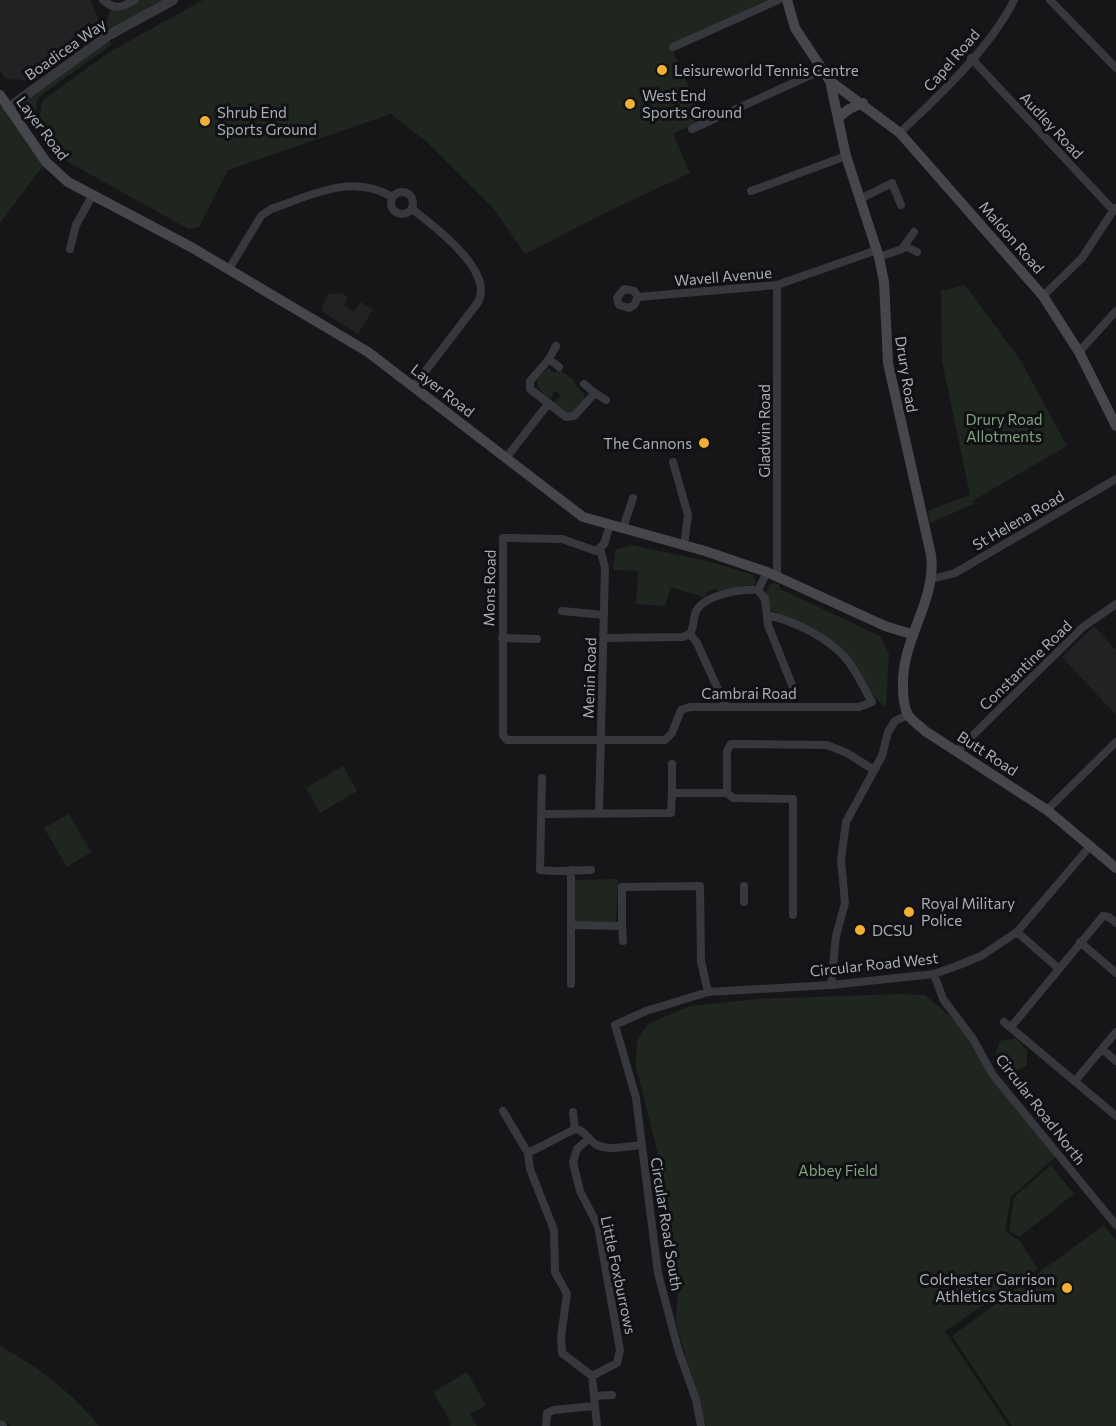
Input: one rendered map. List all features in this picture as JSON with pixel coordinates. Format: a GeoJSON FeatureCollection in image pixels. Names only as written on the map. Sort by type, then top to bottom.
{"type":"FeatureCollection","features":[{"type":"Feature","properties":{"kind":"main road"},"geometry":{"type":"LineString","coordinates":[[787,0],[795,28],[830,81]]}},
{"type":"Feature","properties":{"kind":"main road","name":"Maldon Road"},"geometry":{"type":"LineString","coordinates":[[830,81],[863,103],[900,133],[1043,296],[1079,352],[1116,426]]}},
{"type":"Feature","properties":{"kind":"main road","name":"Drury Road"},"geometry":{"type":"LineString","coordinates":[[830,81],[846,156],[878,254],[884,282],[888,363],[931,555],[932,579],[911,634]]}},
{"type":"Feature","properties":{"kind":"main road","name":"Layer Road"},"geometry":{"type":"LineString","coordinates":[[0,95],[46,162],[68,182],[229,269],[368,352],[583,517],[684,545],[772,574],[885,626],[911,634]]}},
{"type":"Feature","properties":{"kind":"main road"},"geometry":{"type":"LineString","coordinates":[[838,117],[863,103]]}},
{"type":"Feature","properties":{"kind":"main road"},"geometry":{"type":"LineString","coordinates":[[908,715],[903,697],[902,674],[911,634]]}},
{"type":"Feature","properties":{"kind":"main road","name":"Butt Road"},"geometry":{"type":"LineString","coordinates":[[908,715],[926,731],[1047,810],[1116,868]]}},
{"type":"Feature","properties":{"kind":"street","name":"Boadicea Way"},"geometry":{"type":"LineString","coordinates":[[103,0],[119,8],[135,0]]}},
{"type":"Feature","properties":{"kind":"street","name":"Boadicea Way"},"geometry":{"type":"LineString","coordinates":[[8,108],[109,35],[173,0]]}},
{"type":"Feature","properties":{"kind":"street"},"geometry":{"type":"LineString","coordinates":[[673,47],[778,0]]}},
{"type":"Feature","properties":{"kind":"street","name":"Capel Road"},"geometry":{"type":"LineString","coordinates":[[900,133],[1004,20],[1014,0]]}},
{"type":"Feature","properties":{"kind":"street"},"geometry":{"type":"LineString","coordinates":[[1050,0],[1116,68]]}},
{"type":"Feature","properties":{"kind":"street","name":"Audley Road"},"geometry":{"type":"LineString","coordinates":[[971,58],[1115,208]]}},
{"type":"Feature","properties":{"kind":"street"},"geometry":{"type":"LineString","coordinates":[[692,129],[822,70]]}},
{"type":"Feature","properties":{"kind":"street"},"geometry":{"type":"LineString","coordinates":[[751,191],[846,156]]}},
{"type":"Feature","properties":{"kind":"street"},"geometry":{"type":"LineString","coordinates":[[860,200],[892,183],[901,204]]}},
{"type":"Feature","properties":{"kind":"street"},"geometry":{"type":"LineString","coordinates":[[229,269],[261,216],[271,209],[344,185],[372,187],[392,197]]}},
{"type":"Feature","properties":{"kind":"street"},"geometry":{"type":"LineString","coordinates":[[398,192],[408,193],[413,202],[412,209],[406,214],[396,213],[391,207],[392,197],[398,192]]}},
{"type":"Feature","properties":{"kind":"street"},"geometry":{"type":"LineString","coordinates":[[70,249],[76,225],[92,196]]}},
{"type":"Feature","properties":{"kind":"street"},"geometry":{"type":"LineString","coordinates":[[1043,296],[1082,258],[1115,208]]}},
{"type":"Feature","properties":{"kind":"street"},"geometry":{"type":"LineString","coordinates":[[412,209],[451,240],[479,277],[483,291],[481,298],[414,386]]}},
{"type":"Feature","properties":{"kind":"street"},"geometry":{"type":"LineString","coordinates":[[914,232],[905,246],[917,252]]}},
{"type":"Feature","properties":{"kind":"street","name":"Wavell Avenue"},"geometry":{"type":"LineString","coordinates":[[638,297],[777,285],[878,254],[902,249],[905,246]]}},
{"type":"Feature","properties":{"kind":"street","name":"Gladwin Road"},"geometry":{"type":"LineString","coordinates":[[772,574],[777,285]]}},
{"type":"Feature","properties":{"kind":"street"},"geometry":{"type":"LineString","coordinates":[[1079,352],[1116,311]]}},
{"type":"Feature","properties":{"kind":"street"},"geometry":{"type":"LineString","coordinates":[[556,346],[549,359],[530,381],[530,389],[566,417],[574,416],[595,393]]}},
{"type":"Feature","properties":{"kind":"street"},"geometry":{"type":"LineString","coordinates":[[549,359],[559,367]]}},
{"type":"Feature","properties":{"kind":"street"},"geometry":{"type":"LineString","coordinates":[[584,384],[606,400]]}},
{"type":"Feature","properties":{"kind":"street"},"geometry":{"type":"LineString","coordinates":[[506,458],[548,404]]}},
{"type":"Feature","properties":{"kind":"street"},"geometry":{"type":"LineString","coordinates":[[673,462],[688,515],[684,545]]}},
{"type":"Feature","properties":{"kind":"street","name":"St Helena Road"},"geometry":{"type":"LineString","coordinates":[[932,579],[955,573],[1116,479]]}},
{"type":"Feature","properties":{"kind":"street"},"geometry":{"type":"LineString","coordinates":[[623,528],[633,498]]}},
{"type":"Feature","properties":{"kind":"street"},"geometry":{"type":"LineString","coordinates":[[601,553],[610,525]]}},
{"type":"Feature","properties":{"kind":"street","name":"Mons Road"},"geometry":{"type":"LineString","coordinates":[[503,735],[503,538],[562,539],[601,553]]}},
{"type":"Feature","properties":{"kind":"street","name":"Menin Road"},"geometry":{"type":"LineString","coordinates":[[599,813],[605,638],[605,568],[601,553]]}},
{"type":"Feature","properties":{"kind":"street"},"geometry":{"type":"LineString","coordinates":[[758,590],[772,574]]}},
{"type":"Feature","properties":{"kind":"street"},"geometry":{"type":"LineString","coordinates":[[690,634],[695,614],[704,604],[742,589],[758,590],[765,599],[768,626],[792,685]]}},
{"type":"Feature","properties":{"kind":"street","name":"Constantine Road"},"geometry":{"type":"LineString","coordinates":[[957,751],[1083,627],[1116,604]]}},
{"type":"Feature","properties":{"kind":"street"},"geometry":{"type":"LineString","coordinates":[[562,611],[604,615]]}},
{"type":"Feature","properties":{"kind":"street","name":"Cambrai Road"},"geometry":{"type":"LineString","coordinates":[[503,735],[507,740],[665,740],[672,733],[681,710],[690,707],[859,707],[872,702],[849,663],[833,647],[786,621],[767,615]]}},
{"type":"Feature","properties":{"kind":"street"},"geometry":{"type":"LineString","coordinates":[[605,638],[683,637],[690,634]]}},
{"type":"Feature","properties":{"kind":"street"},"geometry":{"type":"LineString","coordinates":[[690,634],[697,643],[726,707]]}},
{"type":"Feature","properties":{"kind":"street","name":"Mons Road"},"geometry":{"type":"LineString","coordinates":[[502,638],[537,639]]}},
{"type":"Feature","properties":{"kind":"street"},"geometry":{"type":"LineString","coordinates":[[831,985],[836,936],[845,903],[842,837],[851,809],[882,756],[888,732],[895,722],[908,715]]}},
{"type":"Feature","properties":{"kind":"street"},"geometry":{"type":"LineString","coordinates":[[1047,810],[1116,742]]}},
{"type":"Feature","properties":{"kind":"street"},"geometry":{"type":"LineString","coordinates":[[727,793],[727,751],[731,744],[827,745],[847,753],[874,770]]}},
{"type":"Feature","properties":{"kind":"street"},"geometry":{"type":"LineString","coordinates":[[542,814],[671,813],[672,764]]}},
{"type":"Feature","properties":{"kind":"street"},"geometry":{"type":"LineString","coordinates":[[543,778],[540,870],[591,870]]}},
{"type":"Feature","properties":{"kind":"street"},"geometry":{"type":"LineString","coordinates":[[672,793],[727,793],[733,798],[793,799],[793,915]]}},
{"type":"Feature","properties":{"kind":"street","name":"Circular Road West"},"geometry":{"type":"LineString","coordinates":[[615,1025],[646,1011],[708,992],[831,985],[934,974],[981,956],[1017,932],[1091,845]]}},
{"type":"Feature","properties":{"kind":"street"},"geometry":{"type":"LineString","coordinates":[[571,984],[572,870]]}},
{"type":"Feature","properties":{"kind":"street"},"geometry":{"type":"LineString","coordinates":[[623,941],[622,887],[700,886],[701,961],[708,992]]}},
{"type":"Feature","properties":{"kind":"street"},"geometry":{"type":"LineString","coordinates":[[744,886],[744,902]]}},
{"type":"Feature","properties":{"kind":"street"},"geometry":{"type":"LineString","coordinates":[[1116,923],[1109,917],[1102,916],[1007,1025],[1116,1116]]}},
{"type":"Feature","properties":{"kind":"street"},"geometry":{"type":"LineString","coordinates":[[571,926],[622,926]]}},
{"type":"Feature","properties":{"kind":"street"},"geometry":{"type":"LineString","coordinates":[[1017,932],[1058,968]]}},
{"type":"Feature","properties":{"kind":"street"},"geometry":{"type":"LineString","coordinates":[[1080,942],[1116,973]]}},
{"type":"Feature","properties":{"kind":"street","name":"Circular Road North"},"geometry":{"type":"LineString","coordinates":[[934,974],[943,999],[973,1039],[993,1075],[1116,1225]]}},
{"type":"Feature","properties":{"kind":"street","name":"Circular Road South"},"geometry":{"type":"LineString","coordinates":[[615,1025],[632,1077],[658,1273],[678,1349],[696,1400],[700,1426]]}},
{"type":"Feature","properties":{"kind":"street"},"geometry":{"type":"LineString","coordinates":[[1075,1081],[1116,1032]]}},
{"type":"Feature","properties":{"kind":"street"},"geometry":{"type":"LineString","coordinates":[[1102,1049],[1116,1061]]}},
{"type":"Feature","properties":{"kind":"street"},"geometry":{"type":"LineString","coordinates":[[503,1111],[515,1138],[528,1153],[530,1169],[554,1230],[555,1272],[567,1294],[561,1337],[562,1353],[592,1376],[597,1426]]}},
{"type":"Feature","properties":{"kind":"street"},"geometry":{"type":"LineString","coordinates":[[573,1112],[574,1129]]}},
{"type":"Feature","properties":{"kind":"street"},"geometry":{"type":"LineString","coordinates":[[528,1153],[574,1129],[581,1130],[588,1139],[606,1148],[641,1145]]}},
{"type":"Feature","properties":{"kind":"street","name":"Little Foxburrows"},"geometry":{"type":"LineString","coordinates":[[588,1139],[577,1149],[573,1162],[580,1191],[598,1226],[620,1350],[617,1363],[592,1376]]}},
{"type":"Feature","properties":{"kind":"street"},"geometry":{"type":"LineString","coordinates":[[594,1396],[612,1395]]}},
{"type":"Feature","properties":{"kind":"street"},"geometry":{"type":"LineString","coordinates":[[546,1426],[547,1413],[554,1410],[595,1406]]}},
{"type":"Feature","properties":{"kind":"shaded area"},"geometry":{"type":"Polygon","coordinates":[[[0,0],[90,0],[98,17],[96,30],[24,81],[5,78],[0,70],[0,0]]]}},
{"type":"Feature","properties":{"kind":"shaded area"},"geometry":{"type":"Polygon","coordinates":[[[341,293],[348,297],[344,306],[354,312],[360,302],[373,309],[358,334],[324,313],[322,306],[329,294],[341,293]]]}},
{"type":"Feature","properties":{"kind":"shaded area"},"geometry":{"type":"Polygon","coordinates":[[[1094,626],[1116,650],[1116,715],[1062,657],[1094,626]]]}},
{"type":"Feature","properties":{"kind":"green space"},"geometry":{"type":"Polygon","coordinates":[[[141,0],[163,0],[109,31],[105,25],[111,9],[125,9],[141,0]]]}},
{"type":"Feature","properties":{"kind":"green space","name":"Shrub End Sports Ground"},"geometry":{"type":"Polygon","coordinates":[[[203,0],[768,0],[670,45],[704,120],[673,134],[690,173],[525,254],[494,209],[429,144],[391,114],[228,170],[199,227],[188,229],[54,154],[38,128],[42,101],[108,53],[203,0]]]}},
{"type":"Feature","properties":{"kind":"green space"},"geometry":{"type":"Polygon","coordinates":[[[110,40],[111,45],[40,96],[37,101],[35,120],[31,120],[21,104],[110,40]]]}},
{"type":"Feature","properties":{"kind":"green space"},"geometry":{"type":"Polygon","coordinates":[[[0,99],[46,162],[0,223],[0,99]]]}},
{"type":"Feature","properties":{"kind":"green space","name":"Drury Road Allotments"},"geometry":{"type":"Polygon","coordinates":[[[965,285],[1021,361],[1067,446],[972,501],[974,504],[930,523],[927,511],[970,495],[942,361],[941,291],[965,285]]]}},
{"type":"Feature","properties":{"kind":"green space"},"geometry":{"type":"Polygon","coordinates":[[[548,368],[554,373],[558,368],[575,381],[575,385],[584,394],[584,399],[573,413],[563,412],[563,409],[552,403],[560,397],[558,391],[554,392],[550,401],[538,387],[537,379],[548,368]]]}},
{"type":"Feature","properties":{"kind":"green space"},"geometry":{"type":"Polygon","coordinates":[[[631,545],[711,562],[753,575],[756,581],[754,586],[745,585],[722,593],[715,589],[707,592],[705,598],[671,587],[665,606],[636,604],[638,571],[613,570],[615,550],[631,545]]]}},
{"type":"Feature","properties":{"kind":"green space"},"geometry":{"type":"Polygon","coordinates":[[[773,583],[779,584],[780,589],[880,636],[889,654],[886,707],[869,690],[845,653],[771,610],[766,595],[767,589],[773,583]]]}},
{"type":"Feature","properties":{"kind":"green space"},"geometry":{"type":"Polygon","coordinates":[[[343,766],[357,791],[320,813],[306,788],[343,766]]]}},
{"type":"Feature","properties":{"kind":"green space"},"geometry":{"type":"Polygon","coordinates":[[[69,814],[91,852],[67,867],[44,828],[69,814]]]}},
{"type":"Feature","properties":{"kind":"green space"},"geometry":{"type":"Polygon","coordinates":[[[618,879],[616,922],[575,921],[575,880],[618,879]]]}},
{"type":"Feature","properties":{"kind":"green space","name":"Abbey Field"},"geometry":{"type":"Polygon","coordinates":[[[925,995],[966,1030],[997,1079],[1059,1154],[1011,1197],[1005,1231],[1020,1241],[1038,1269],[945,1331],[1008,1426],[706,1426],[676,1323],[678,1284],[662,1170],[636,1066],[637,1040],[648,1024],[690,1006],[756,999],[925,995]]]}},
{"type":"Feature","properties":{"kind":"green space"},"geometry":{"type":"Polygon","coordinates":[[[1016,1038],[1027,1050],[1027,1066],[1013,1071],[995,1055],[1000,1041],[1016,1038]]]}},
{"type":"Feature","properties":{"kind":"green space"},"geometry":{"type":"Polygon","coordinates":[[[1051,1165],[1074,1194],[1019,1237],[1009,1231],[1014,1197],[1051,1165]]]}},
{"type":"Feature","properties":{"kind":"green space","name":"Colchester Garrison Athletics Stadium"},"geometry":{"type":"Polygon","coordinates":[[[1104,1225],[1116,1240],[1116,1426],[1012,1426],[952,1336],[1104,1225]]]}},
{"type":"Feature","properties":{"kind":"green space"},"geometry":{"type":"Polygon","coordinates":[[[0,1346],[54,1381],[99,1426],[11,1426],[0,1419],[0,1346]]]}},
{"type":"Feature","properties":{"kind":"green space"},"geometry":{"type":"Polygon","coordinates":[[[467,1372],[486,1405],[470,1414],[477,1426],[449,1426],[452,1424],[433,1392],[467,1372]]]}},
{"type":"Feature","properties":{"kind":"place","name":"Leisureworld Tennis Centre"},"geometry":{"type":"Point","coordinates":[662,70]}},
{"type":"Feature","properties":{"kind":"place","name":"West End Sports Ground"},"geometry":{"type":"Point","coordinates":[630,104]}},
{"type":"Feature","properties":{"kind":"place","name":"Shrub End Sports Ground"},"geometry":{"type":"Point","coordinates":[205,121]}},
{"type":"Feature","properties":{"kind":"place","name":"The Cannons"},"geometry":{"type":"Point","coordinates":[704,443]}},
{"type":"Feature","properties":{"kind":"place","name":"Royal Military Police"},"geometry":{"type":"Point","coordinates":[909,912]}},
{"type":"Feature","properties":{"kind":"place","name":"DCSU"},"geometry":{"type":"Point","coordinates":[860,930]}},
{"type":"Feature","properties":{"kind":"place","name":"Colchester Garrison Athletics Stadium"},"geometry":{"type":"Point","coordinates":[1067,1288]}}]}
